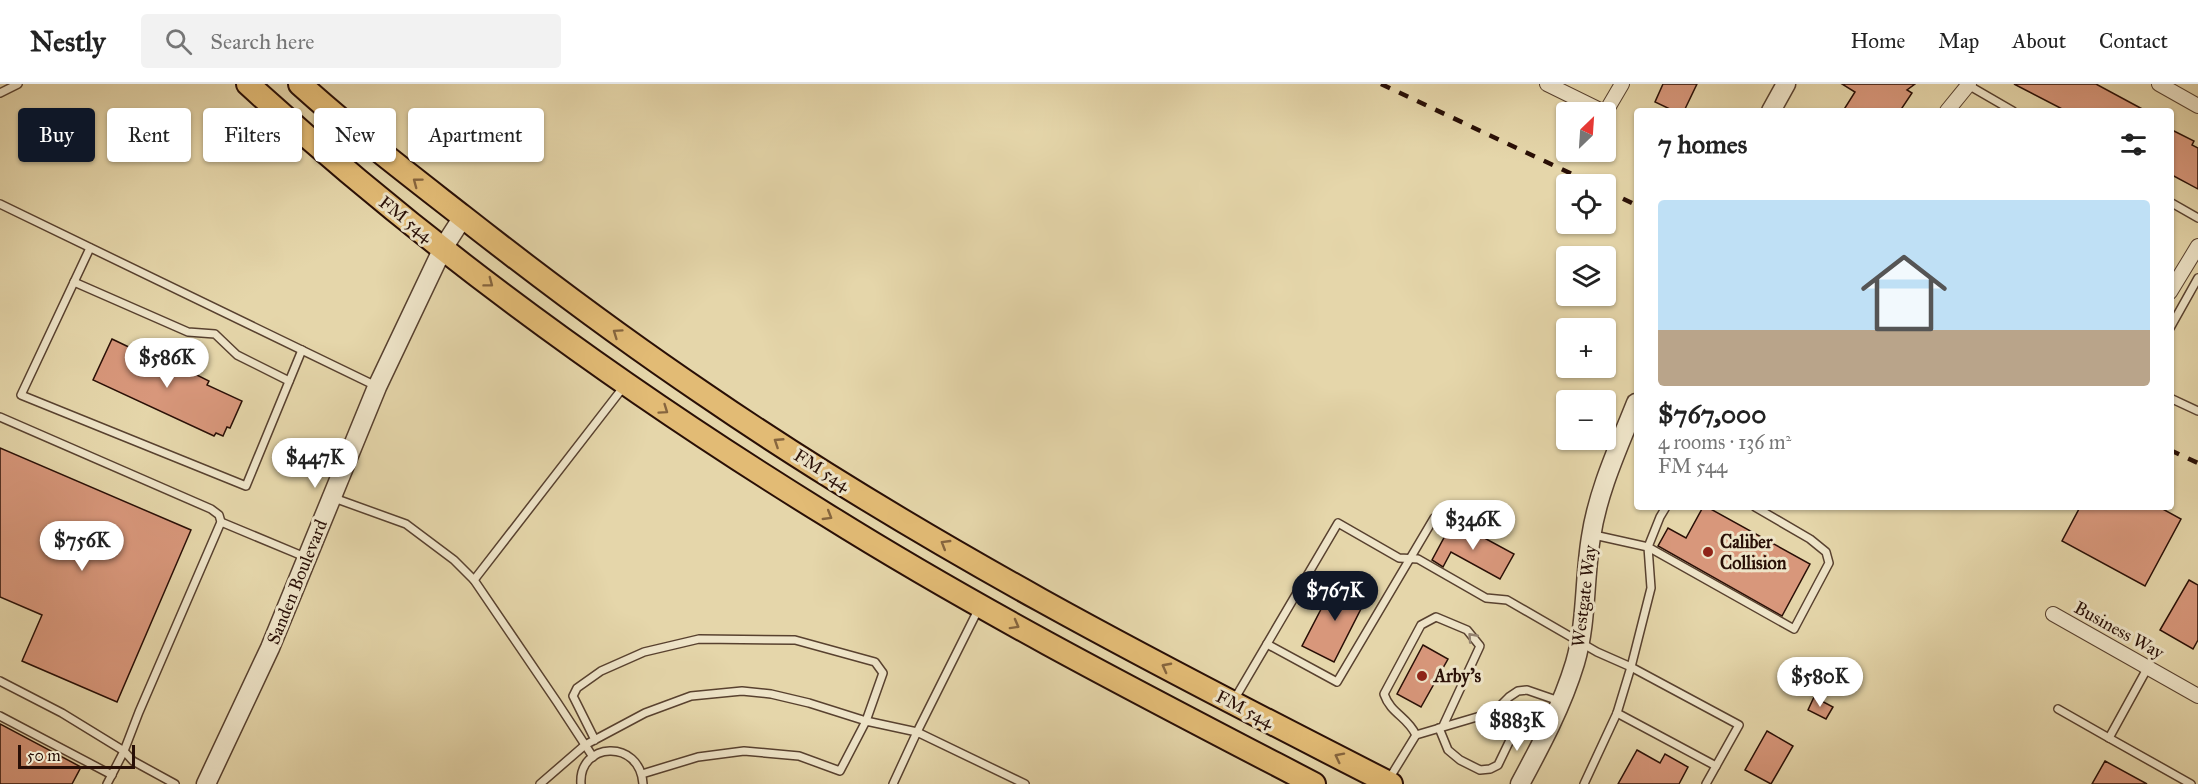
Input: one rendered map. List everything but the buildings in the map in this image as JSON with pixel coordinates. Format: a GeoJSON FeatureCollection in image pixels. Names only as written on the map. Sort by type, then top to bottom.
{"type":"FeatureCollection","features":[{"type":"Feature","properties":{"kind":"main road","name":"FM 544"},"geometry":{"type":"LineString","coordinates":[[249,84],[352,176],[443,248],[559,336],[685,424],[826,515],[981,606],[1093,669],[1314,784]]}},
{"type":"Feature","properties":{"kind":"main road","name":"FM 544"},"geometry":{"type":"LineString","coordinates":[[300,84],[374,149],[556,290],[704,395],[845,485],[995,573],[1103,634],[1389,783]]}},
{"type":"Feature","properties":{"kind":"main road"},"geometry":{"type":"LineString","coordinates":[[981,606],[995,573]]}},
{"type":"Feature","properties":{"kind":"street"},"geometry":{"type":"LineString","coordinates":[[1547,84],[1583,102]]}},
{"type":"Feature","properties":{"kind":"street"},"geometry":{"type":"LineString","coordinates":[[1611,102],[1622,84]]}},
{"type":"Feature","properties":{"kind":"street"},"geometry":{"type":"LineString","coordinates":[[1773,108],[1786,84]]}},
{"type":"Feature","properties":{"kind":"street"},"geometry":{"type":"LineString","coordinates":[[2159,84],[2198,106]]}},
{"type":"Feature","properties":{"kind":"street"},"geometry":{"type":"LineString","coordinates":[[1950,108],[1969,85]]}},
{"type":"Feature","properties":{"kind":"street","name":"Sanden Boulevard"},"geometry":{"type":"LineString","coordinates":[[206,784],[270,648],[377,387],[443,248],[463,217]]}},
{"type":"Feature","properties":{"kind":"street"},"geometry":{"type":"LineString","coordinates":[[2174,285],[2198,246]]}},
{"type":"Feature","properties":{"kind":"street","name":"Westgate Way"},"geometry":{"type":"LineString","coordinates":[[1520,784],[1561,702],[1575,662],[1585,606],[1591,534],[1612,462],[1634,408]]}},
{"type":"Feature","properties":{"kind":"street","name":"Business Way"},"geometry":{"type":"LineString","coordinates":[[2053,614],[2198,696]]}},
{"type":"Feature","properties":{"kind":"lane"},"geometry":{"type":"LineString","coordinates":[[0,93],[18,84]]}},
{"type":"Feature","properties":{"kind":"lane"},"geometry":{"type":"LineString","coordinates":[[1969,85],[2008,108]]}},
{"type":"Feature","properties":{"kind":"lane"},"geometry":{"type":"LineString","coordinates":[[0,204],[377,387]]}},
{"type":"Feature","properties":{"kind":"lane"},"geometry":{"type":"LineString","coordinates":[[2174,204],[2198,218]]}},
{"type":"Feature","properties":{"kind":"lane"},"geometry":{"type":"LineString","coordinates":[[90,248],[21,395],[246,486],[302,350]]}},
{"type":"Feature","properties":{"kind":"lane"},"geometry":{"type":"LineString","coordinates":[[2174,321],[2198,278]]}},
{"type":"Feature","properties":{"kind":"lane"},"geometry":{"type":"LineString","coordinates":[[74,282],[188,332],[215,334],[237,355],[289,381]]}},
{"type":"Feature","properties":{"kind":"lane"},"geometry":{"type":"LineString","coordinates":[[474,580],[627,383]]}},
{"type":"Feature","properties":{"kind":"lane"},"geometry":{"type":"LineString","coordinates":[[2174,400],[2198,411]]}},
{"type":"Feature","properties":{"kind":"lane"},"geometry":{"type":"LineString","coordinates":[[0,417],[211,508],[219,515],[221,522],[124,752],[107,784]]}},
{"type":"Feature","properties":{"kind":"lane"},"geometry":{"type":"LineString","coordinates":[[332,497],[406,524],[454,560],[474,580],[593,757]]}},
{"type":"Feature","properties":{"kind":"lane"},"geometry":{"type":"LineString","coordinates":[[1584,784],[1617,713],[1632,667],[1651,588],[1648,547],[1664,510]]}},
{"type":"Feature","properties":{"kind":"lane"},"geometry":{"type":"LineString","coordinates":[[1591,534],[1648,547],[1794,629],[1828,563],[1826,552],[1810,538],[1760,510]]}},
{"type":"Feature","properties":{"kind":"lane"},"geometry":{"type":"LineString","coordinates":[[1267,644],[1337,682],[1434,518]]}},
{"type":"Feature","properties":{"kind":"lane"},"geometry":{"type":"LineString","coordinates":[[221,522],[308,558]]}},
{"type":"Feature","properties":{"kind":"lane"},"geometry":{"type":"LineString","coordinates":[[1233,702],[1338,523],[1399,558],[1418,559],[1486,598],[1507,600],[1739,725],[1706,784]]}},
{"type":"Feature","properties":{"kind":"lane"},"geometry":{"type":"LineString","coordinates":[[893,784],[981,606]]}},
{"type":"Feature","properties":{"kind":"lane"},"geometry":{"type":"LineString","coordinates":[[1416,735],[1411,723],[1388,707],[1384,694],[1420,626],[1436,617],[1467,630],[1480,646],[1441,727],[1448,750],[1475,768],[1490,769],[1501,761],[1511,738],[1494,712]]}},
{"type":"Feature","properties":{"kind":"lane"},"geometry":{"type":"LineString","coordinates":[[595,740],[573,696],[575,691],[601,671],[644,652],[699,639],[795,640],[875,662],[883,673],[866,721],[840,771],[799,756],[744,751],[698,757],[642,774]]}},
{"type":"Feature","properties":{"kind":"lane"},"geometry":{"type":"LineString","coordinates":[[2109,738],[2148,667]]}},
{"type":"Feature","properties":{"kind":"lane"},"geometry":{"type":"LineString","coordinates":[[0,681],[62,713],[124,752],[133,761],[175,784]]}},
{"type":"Feature","properties":{"kind":"lane"},"geometry":{"type":"LineString","coordinates":[[1389,783],[1416,735],[1494,712],[1518,691],[1527,690],[1561,702]]}},
{"type":"Feature","properties":{"kind":"lane"},"geometry":{"type":"LineString","coordinates":[[540,784],[585,745],[645,713],[691,696],[742,691],[790,698],[866,721],[917,732],[1025,784]]}},
{"type":"Feature","properties":{"kind":"lane"},"geometry":{"type":"LineString","coordinates":[[2058,710],[2191,784]]}},
{"type":"Feature","properties":{"kind":"lane"},"geometry":{"type":"LineString","coordinates":[[1617,713],[1716,766]]}},
{"type":"Feature","properties":{"kind":"lane"},"geometry":{"type":"LineString","coordinates":[[0,716],[112,775]]}},
{"type":"Feature","properties":{"kind":"lane"},"geometry":{"type":"LineString","coordinates":[[581,784],[583,771],[593,757],[609,751],[626,754],[639,766],[643,784]]}},
{"type":"Feature","properties":{"kind":"railway"},"geometry":{"type":"LineString","coordinates":[[1381,84],[1572,174]]}},
{"type":"Feature","properties":{"kind":"railway"},"geometry":{"type":"LineString","coordinates":[[1616,195],[1634,204]]}},
{"type":"Feature","properties":{"kind":"railway"},"geometry":{"type":"LineString","coordinates":[[2174,452],[2198,463]]}},
{"type":"Feature","properties":{"kind":"place","name":"Caliber Collision"},"geometry":{"type":"Point","coordinates":[1708,552]}},
{"type":"Feature","properties":{"kind":"place","name":"Arby's"},"geometry":{"type":"Point","coordinates":[1422,676]}}]}
